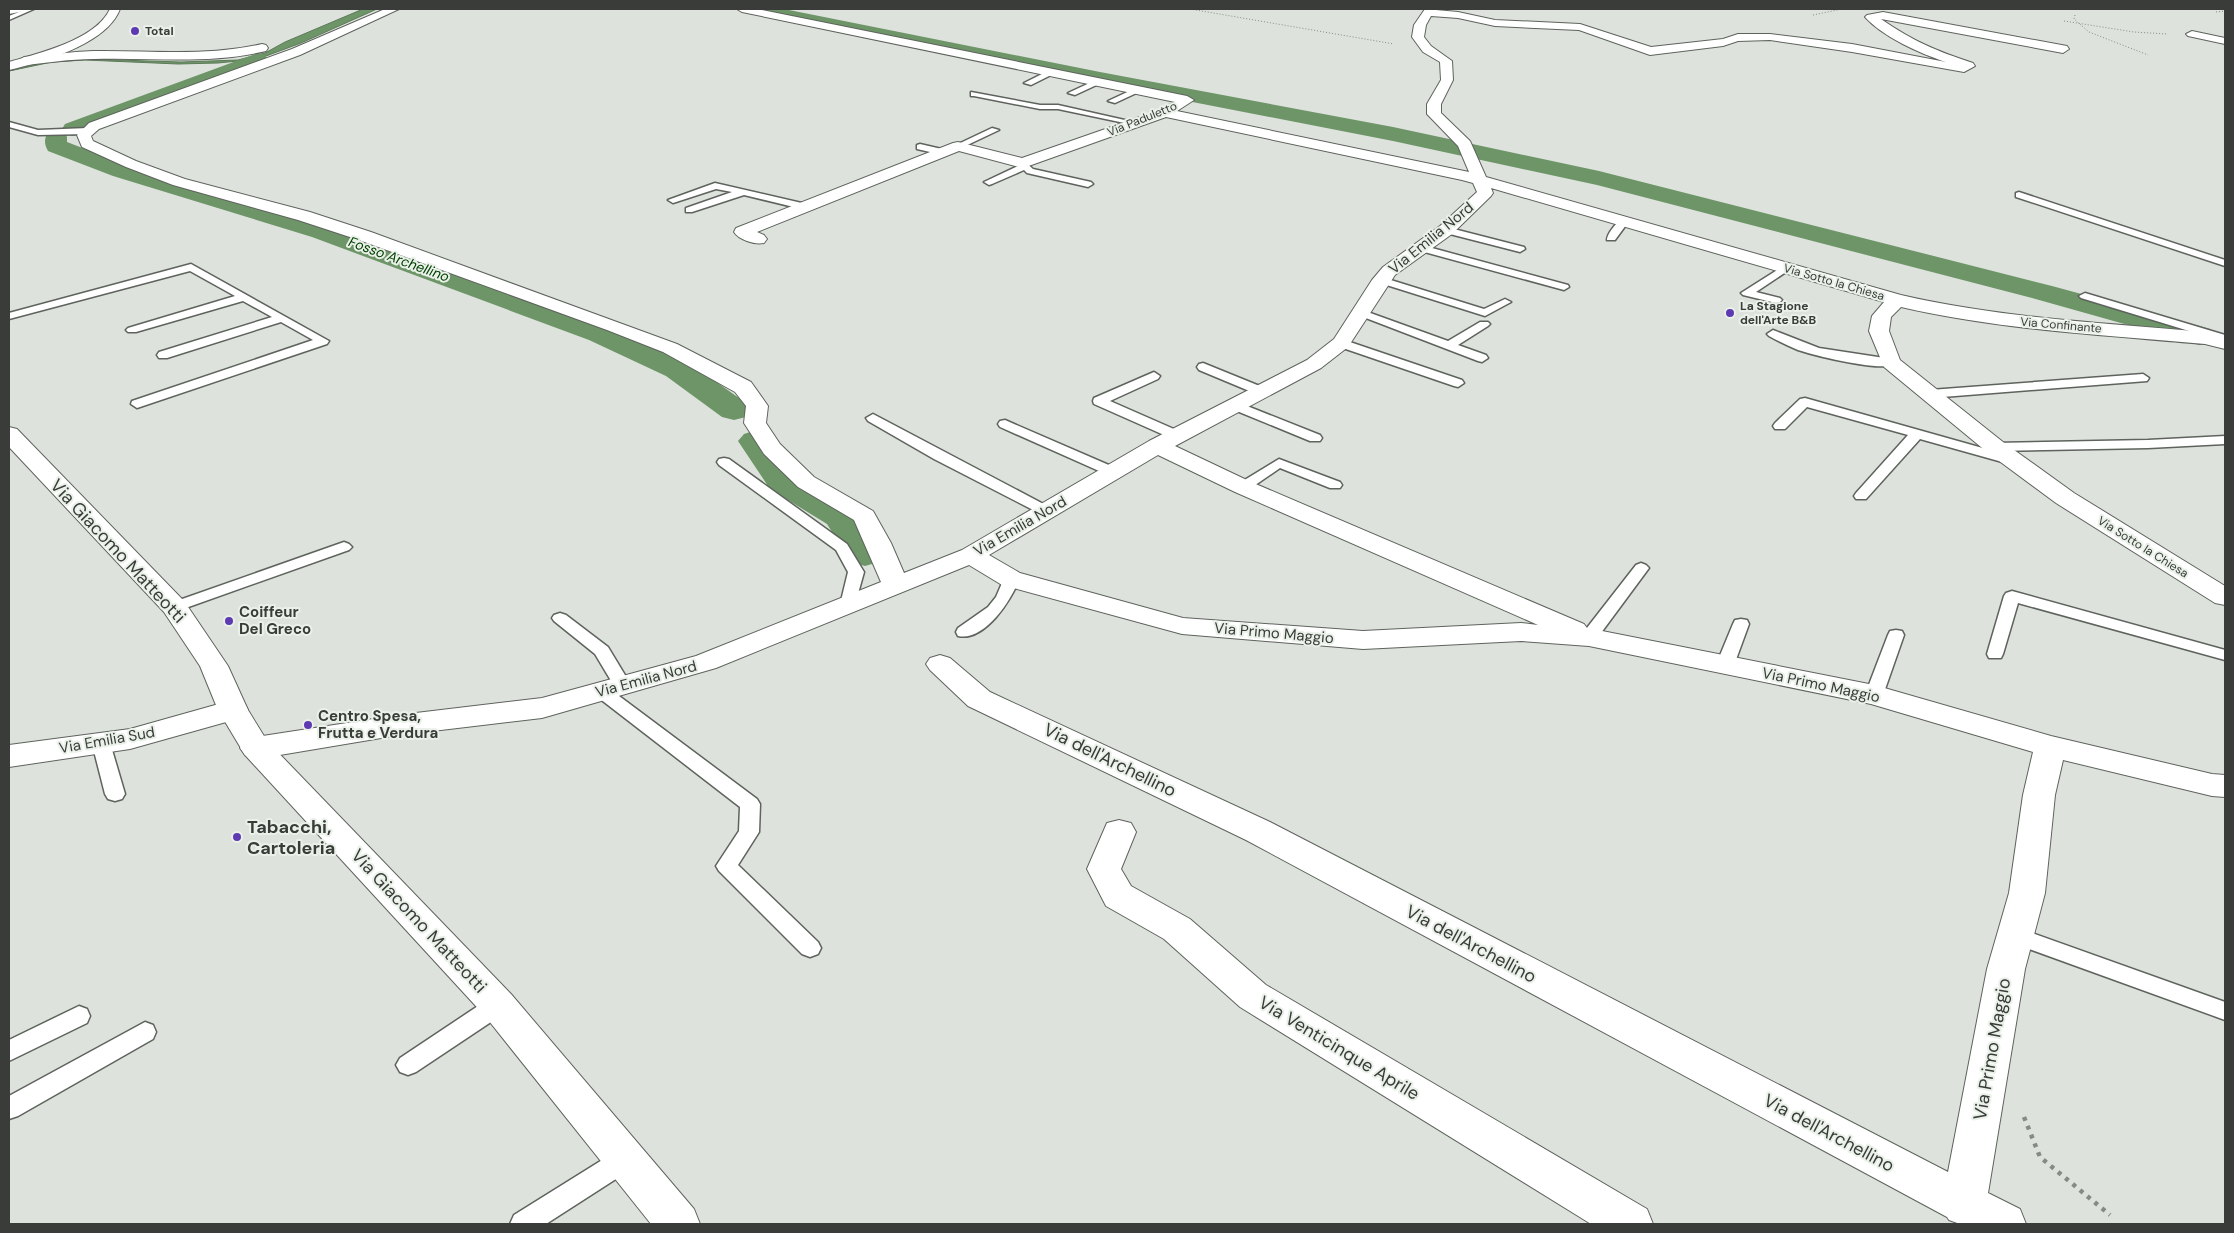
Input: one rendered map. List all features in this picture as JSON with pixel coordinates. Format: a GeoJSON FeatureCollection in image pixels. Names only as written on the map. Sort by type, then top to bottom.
{"type":"FeatureCollection","features":[{"type":"Feature","properties":{"kind":"street"},"geometry":{"type":"LineString","coordinates":[[9,11],[20,9]]}},
{"type":"Feature","properties":{"kind":"street"},"geometry":{"type":"LineString","coordinates":[[9,66],[65,47],[90,35],[107,24],[115,15],[115,9]]}},
{"type":"Feature","properties":{"kind":"street"},"geometry":{"type":"LineString","coordinates":[[394,9],[306,45],[94,126],[84,136],[87,144],[131,164],[179,182],[304,216],[614,326],[670,348],[743,387],[757,406],[756,423],[772,449],[806,482],[864,516],[878,543],[896,586]]}},
{"type":"Feature","properties":{"kind":"street","name":"Via Paduletto"},"geometry":{"type":"LineString","coordinates":[[742,9],[1187,100],[1165,113],[1025,165]]}},
{"type":"Feature","properties":{"kind":"street"},"geometry":{"type":"LineString","coordinates":[[1482,182],[1465,144],[1434,114],[1434,104],[1447,80],[1446,61],[1426,47],[1418,37],[1420,25],[1430,10],[1495,23],[1580,27],[1650,51],[1723,42],[1738,38],[1770,37],[1880,53],[1944,66],[1964,68],[1968,66],[1932,54],[1905,41],[1871,17],[1882,15],[2063,49]]}},
{"type":"Feature","properties":{"kind":"street"},"geometry":{"type":"LineString","coordinates":[[2192,34],[2225,41]]}},
{"type":"Feature","properties":{"kind":"street"},"geometry":{"type":"LineString","coordinates":[[24,61],[93,55],[206,58],[240,54],[274,45],[306,45]]}},
{"type":"Feature","properties":{"kind":"street","name":"Via Sotto la Chiesa"},"geometry":{"type":"LineString","coordinates":[[1165,113],[1466,176],[1897,300],[1882,316],[1878,331],[1891,363],[1995,447],[2064,498],[2225,597]]}},
{"type":"Feature","properties":{"kind":"street"},"geometry":{"type":"LineString","coordinates":[[758,239],[742,232],[958,146],[1025,165]]}},
{"type":"Feature","properties":{"kind":"street","name":"Via Emilia Nord"},"geometry":{"type":"LineString","coordinates":[[256,748],[399,726],[542,708],[706,662],[971,555],[1167,441],[1314,364],[1341,343],[1362,313],[1381,280],[1389,271],[1446,230],[1485,193],[1482,182]]}},
{"type":"Feature","properties":{"kind":"street","name":"Via Confinante"},"geometry":{"type":"LineString","coordinates":[[1897,300],[1930,309],[2020,322],[2225,341]]}},
{"type":"Feature","properties":{"kind":"street","name":"Via Giacomo Matteotti"},"geometry":{"type":"LineString","coordinates":[[9,434],[174,607],[214,666],[233,710],[256,748],[498,1005],[678,1224]]}},
{"type":"Feature","properties":{"kind":"street","name":"Via Primo Maggio"},"geometry":{"type":"LineString","coordinates":[[1167,441],[1243,487],[1590,637]]}},
{"type":"Feature","properties":{"kind":"street","name":"Via Primo Maggio"},"geometry":{"type":"LineString","coordinates":[[971,555],[1011,579],[1182,626],[1363,640],[1520,632],[1590,637],[1874,695],[2050,746],[2212,785],[2225,786]]}},
{"type":"Feature","properties":{"kind":"street","name":"Via dell'Archellino"},"geometry":{"type":"LineString","coordinates":[[940,664],[979,699],[1258,831],[1964,1205],[2004,1224]]}},
{"type":"Feature","properties":{"kind":"street","name":"Via Emilia Sud"},"geometry":{"type":"LineString","coordinates":[[9,756],[130,739],[233,710]]}},
{"type":"Feature","properties":{"kind":"street","name":"Via Primo Maggio"},"geometry":{"type":"LineString","coordinates":[[1964,1205],[2006,969],[2027,893],[2039,795],[2050,746]]}},
{"type":"Feature","properties":{"kind":"street","name":"Via Venticinque Aprile"},"geometry":{"type":"LineString","coordinates":[[1119,832],[1104,869],[1118,896],[1177,929],[1253,996],[1631,1224]]}},
{"type":"Feature","properties":{"kind":"lane"},"geometry":{"type":"LineString","coordinates":[[9,18],[31,9]]}},
{"type":"Feature","properties":{"kind":"lane"},"geometry":{"type":"LineString","coordinates":[[1028,83],[1053,72]]}},
{"type":"Feature","properties":{"kind":"lane"},"geometry":{"type":"LineString","coordinates":[[1072,93],[1099,82]]}},
{"type":"Feature","properties":{"kind":"lane"},"geometry":{"type":"LineString","coordinates":[[1112,101],[1139,90]]}},
{"type":"Feature","properties":{"kind":"lane"},"geometry":{"type":"LineString","coordinates":[[974,94],[1040,107],[1058,106],[1134,123]]}},
{"type":"Feature","properties":{"kind":"lane"},"geometry":{"type":"LineString","coordinates":[[9,124],[19,130],[40,132],[88,131]]}},
{"type":"Feature","properties":{"kind":"lane"},"geometry":{"type":"LineString","coordinates":[[958,146],[995,130]]}},
{"type":"Feature","properties":{"kind":"lane"},"geometry":{"type":"LineString","coordinates":[[920,147],[943,152]]}},
{"type":"Feature","properties":{"kind":"lane"},"geometry":{"type":"LineString","coordinates":[[989,182],[1025,165],[1030,170],[1088,184]]}},
{"type":"Feature","properties":{"kind":"lane"},"geometry":{"type":"LineString","coordinates":[[673,200],[715,186],[806,207]]}},
{"type":"Feature","properties":{"kind":"lane"},"geometry":{"type":"LineString","coordinates":[[689,210],[744,192]]}},
{"type":"Feature","properties":{"kind":"lane"},"geometry":{"type":"LineString","coordinates":[[2019,195],[2225,264]]}},
{"type":"Feature","properties":{"kind":"lane"},"geometry":{"type":"LineString","coordinates":[[1611,238],[1624,221]]}},
{"type":"Feature","properties":{"kind":"lane"},"geometry":{"type":"LineString","coordinates":[[1446,230],[1520,249]]}},
{"type":"Feature","properties":{"kind":"lane"},"geometry":{"type":"LineString","coordinates":[[1420,248],[1564,287]]}},
{"type":"Feature","properties":{"kind":"lane"},"geometry":{"type":"LineString","coordinates":[[9,316],[191,267],[323,341],[137,404]]}},
{"type":"Feature","properties":{"kind":"lane"},"geometry":{"type":"LineString","coordinates":[[1776,300],[1747,293],[1785,268]]}},
{"type":"Feature","properties":{"kind":"lane"},"geometry":{"type":"LineString","coordinates":[[1381,280],[1484,313],[1504,302]]}},
{"type":"Feature","properties":{"kind":"lane"},"geometry":{"type":"LineString","coordinates":[[2085,296],[2183,324],[2225,341]]}},
{"type":"Feature","properties":{"kind":"lane"},"geometry":{"type":"LineString","coordinates":[[132,330],[245,297]]}},
{"type":"Feature","properties":{"kind":"lane"},"geometry":{"type":"LineString","coordinates":[[1362,313],[1482,358]]}},
{"type":"Feature","properties":{"kind":"lane"},"geometry":{"type":"LineString","coordinates":[[163,355],[282,318]]}},
{"type":"Feature","properties":{"kind":"lane"},"geometry":{"type":"LineString","coordinates":[[1448,346],[1484,324]]}},
{"type":"Feature","properties":{"kind":"lane"},"geometry":{"type":"LineString","coordinates":[[1773,334],[1787,342],[1854,360],[1891,363]]}},
{"type":"Feature","properties":{"kind":"lane"},"geometry":{"type":"LineString","coordinates":[[1341,343],[1458,383]]}},
{"type":"Feature","properties":{"kind":"lane"},"geometry":{"type":"LineString","coordinates":[[1203,367],[1263,392]]}},
{"type":"Feature","properties":{"kind":"lane"},"geometry":{"type":"LineString","coordinates":[[1154,376],[1099,401],[1167,441]]}},
{"type":"Feature","properties":{"kind":"lane"},"geometry":{"type":"LineString","coordinates":[[1930,394],[2143,378]]}},
{"type":"Feature","properties":{"kind":"lane"},"geometry":{"type":"LineString","coordinates":[[1780,426],[1805,402],[2015,462]]}},
{"type":"Feature","properties":{"kind":"lane"},"geometry":{"type":"LineString","coordinates":[[1237,406],[1315,438]]}},
{"type":"Feature","properties":{"kind":"lane"},"geometry":{"type":"LineString","coordinates":[[873,418],[939,456],[1046,511]]}},
{"type":"Feature","properties":{"kind":"lane"},"geometry":{"type":"LineString","coordinates":[[1005,424],[1113,472]]}},
{"type":"Feature","properties":{"kind":"lane"},"geometry":{"type":"LineString","coordinates":[[1861,496],[1917,434]]}},
{"type":"Feature","properties":{"kind":"lane"},"geometry":{"type":"LineString","coordinates":[[1995,447],[2148,444],[2225,440]]}},
{"type":"Feature","properties":{"kind":"lane"},"geometry":{"type":"LineString","coordinates":[[724,462],[842,547],[856,572],[848,605]]}},
{"type":"Feature","properties":{"kind":"lane"},"geometry":{"type":"LineString","coordinates":[[1243,487],[1279,463],[1335,485]]}},
{"type":"Feature","properties":{"kind":"lane"},"geometry":{"type":"LineString","coordinates":[[174,607],[344,547]]}},
{"type":"Feature","properties":{"kind":"lane"},"geometry":{"type":"LineString","coordinates":[[1590,637],[1641,568]]}},
{"type":"Feature","properties":{"kind":"lane"},"geometry":{"type":"LineString","coordinates":[[964,632],[988,618],[1008,590],[1011,579]]}},
{"type":"Feature","properties":{"kind":"lane"},"geometry":{"type":"LineString","coordinates":[[1995,654],[2012,596],[2225,655]]}},
{"type":"Feature","properties":{"kind":"lane"},"geometry":{"type":"LineString","coordinates":[[560,618],[602,651],[612,688],[750,804],[749,832],[726,866],[810,948]]}},
{"type":"Feature","properties":{"kind":"lane"},"geometry":{"type":"LineString","coordinates":[[1725,665],[1740,624]]}},
{"type":"Feature","properties":{"kind":"lane"},"geometry":{"type":"LineString","coordinates":[[1874,695],[1896,635]]}},
{"type":"Feature","properties":{"kind":"lane"},"geometry":{"type":"LineString","coordinates":[[102,743],[115,794]]}},
{"type":"Feature","properties":{"kind":"lane"},"geometry":{"type":"LineString","coordinates":[[2015,935],[2225,1011]]}},
{"type":"Feature","properties":{"kind":"lane"},"geometry":{"type":"LineString","coordinates":[[408,1065],[498,1005]]}},
{"type":"Feature","properties":{"kind":"lane"},"geometry":{"type":"LineString","coordinates":[[9,1050],[79,1016]]}},
{"type":"Feature","properties":{"kind":"lane"},"geometry":{"type":"LineString","coordinates":[[9,1108],[145,1032]]}},
{"type":"Feature","properties":{"kind":"lane"},"geometry":{"type":"LineString","coordinates":[[523,1224],[624,1160]]}},
{"type":"Feature","properties":{"kind":"path"},"geometry":{"type":"LineString","coordinates":[[1190,9],[1380,43],[1426,47]]}},
{"type":"Feature","properties":{"kind":"path"},"geometry":{"type":"LineString","coordinates":[[2075,15],[2074,20],[2089,32],[2148,55]]}},
{"type":"Feature","properties":{"kind":"path"},"geometry":{"type":"LineString","coordinates":[[2058,20],[2134,32],[2192,34]]}},
{"type":"Feature","properties":{"kind":"path"},"geometry":{"type":"LineString","coordinates":[[2022,1112],[2040,1157],[2110,1215]]}},
{"type":"Feature","properties":{"kind":"shaded area"},"geometry":{"type":"Polygon","coordinates":[[[363,9],[377,9],[301,43],[258,59],[178,64],[85,60],[52,62],[9,71],[45,62],[87,59],[181,62],[238,60],[265,53],[285,42],[363,9]]]}},
{"type":"Feature","properties":{"kind":"waterway"},"geometry":{"type":"LineString","coordinates":[[760,9],[1100,78],[1393,134],[1599,178],[2042,292],[2199,336]]}},
{"type":"Feature","properties":{"kind":"waterway","name":"Fosso Archellino"},"geometry":{"type":"LineString","coordinates":[[73,129],[244,66],[258,59]]}},
{"type":"Feature","properties":{"kind":"waterway","name":"Fosso Archellino"},"geometry":{"type":"LineString","coordinates":[[56,137],[56,146],[121,171],[321,231],[600,334],[677,369],[734,410]]}},
{"type":"Feature","properties":{"kind":"waterway","name":"Fosso Archellino"},"geometry":{"type":"LineString","coordinates":[[756,441],[783,481],[842,517],[865,554]]}},
{"type":"Feature","properties":{"kind":"place","name":"Total"},"geometry":{"type":"Point","coordinates":[135,31]}},
{"type":"Feature","properties":{"kind":"place","name":"La Stagione dell'Arte B&B"},"geometry":{"type":"Point","coordinates":[1730,313]}},
{"type":"Feature","properties":{"kind":"place","name":"Coiffeur Del Greco"},"geometry":{"type":"Point","coordinates":[229,621]}},
{"type":"Feature","properties":{"kind":"place","name":"Centro Spesa, Frutta e Verdura"},"geometry":{"type":"Point","coordinates":[308,725]}},
{"type":"Feature","properties":{"kind":"place","name":"Tabacchi, Cartoleria"},"geometry":{"type":"Point","coordinates":[237,837]}}]}
